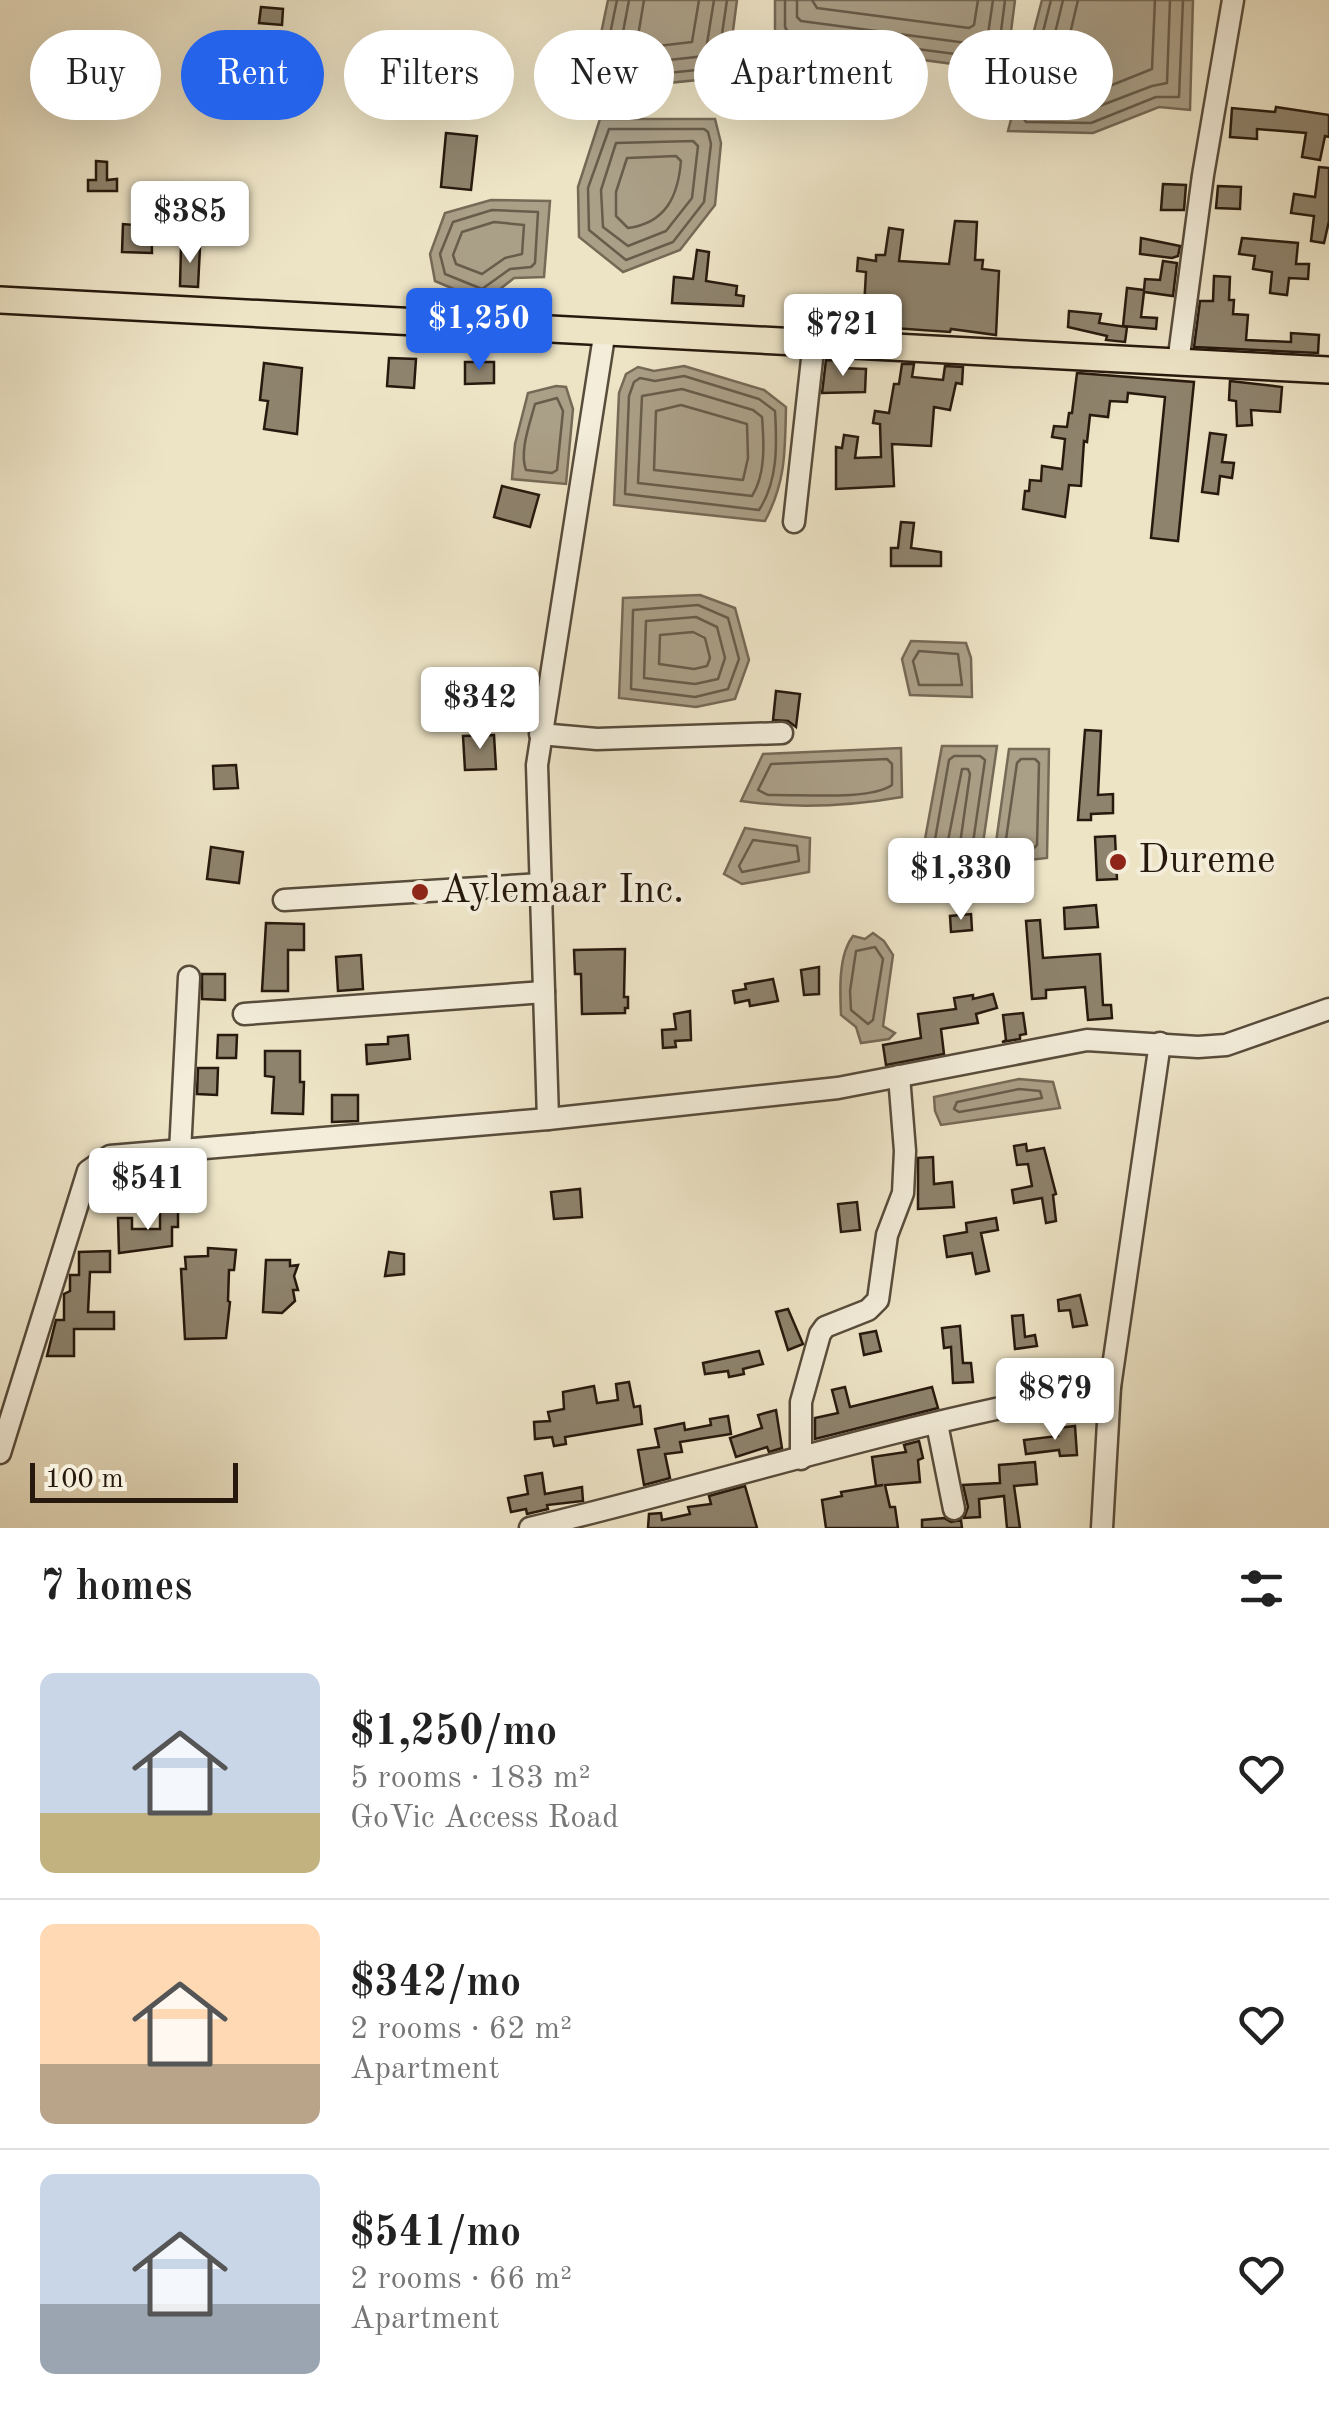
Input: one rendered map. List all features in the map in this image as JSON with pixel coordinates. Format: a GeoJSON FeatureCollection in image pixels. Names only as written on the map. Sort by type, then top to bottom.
{"type":"FeatureCollection","features":[{"type":"Feature","properties":{"kind":"main road"},"geometry":{"type":"LineString","coordinates":[[0,300],[1329,370]]}},
{"type":"Feature","properties":{"kind":"street"},"geometry":{"type":"LineString","coordinates":[[1178,362],[1233,0]]}},
{"type":"Feature","properties":{"kind":"street"},"geometry":{"type":"LineString","coordinates":[[548,1119],[537,765],[604,330]]}},
{"type":"Feature","properties":{"kind":"street"},"geometry":{"type":"LineString","coordinates":[[794,522],[814,341]]}},
{"type":"Feature","properties":{"kind":"street"},"geometry":{"type":"LineString","coordinates":[[540,734],[597,739],[782,733]]}},
{"type":"Feature","properties":{"kind":"street"},"geometry":{"type":"LineString","coordinates":[[284,900],[541,884]]}},
{"type":"Feature","properties":{"kind":"street"},"geometry":{"type":"LineString","coordinates":[[180,1152],[189,978]]}},
{"type":"Feature","properties":{"kind":"street"},"geometry":{"type":"LineString","coordinates":[[244,1014],[544,992]]}},
{"type":"Feature","properties":{"kind":"street"},"geometry":{"type":"LineString","coordinates":[[0,1453],[88,1171],[110,1156],[548,1119],[838,1088],[1087,1040],[1198,1047],[1226,1045],[1329,1008]]}},
{"type":"Feature","properties":{"kind":"street"},"geometry":{"type":"LineString","coordinates":[[1102,1528],[1110,1387],[1160,1042]]}},
{"type":"Feature","properties":{"kind":"street"},"geometry":{"type":"LineString","coordinates":[[801,1459],[801,1402],[820,1334],[825,1326],[868,1310],[878,1300],[887,1235],[904,1193],[906,1151],[900,1076]]}},
{"type":"Feature","properties":{"kind":"street"},"geometry":{"type":"LineString","coordinates":[[530,1528],[937,1424],[1110,1387]]}},
{"type":"Feature","properties":{"kind":"street"},"geometry":{"type":"LineString","coordinates":[[937,1424],[954,1509]]}},
{"type":"Feature","properties":{"kind":"water"},"geometry":{"type":"Polygon","coordinates":[[[608,0],[737,0],[733,30],[694,30],[694,80],[674,82],[674,30],[602,30],[608,0]]]}},
{"type":"Feature","properties":{"kind":"water"},"geometry":{"type":"Polygon","coordinates":[[[775,0],[1015,0],[1011,30],[948,30],[948,63],[928,61],[928,30],[775,30],[775,0]]]}},
{"type":"Feature","properties":{"kind":"water"},"geometry":{"type":"Polygon","coordinates":[[[1042,0],[1193,0],[1190,110],[1159,107],[1093,133],[1008,131],[1011,120],[1113,120],[1113,30],[1034,30],[1042,0]]]}},
{"type":"Feature","properties":{"kind":"water"},"geometry":{"type":"Polygon","coordinates":[[[600,120],[715,120],[721,143],[715,205],[680,250],[623,272],[579,237],[578,187],[600,120]]]}},
{"type":"Feature","properties":{"kind":"water"},"geometry":{"type":"Polygon","coordinates":[[[491,200],[550,201],[544,277],[514,278],[484,302],[435,281],[430,254],[445,213],[491,200]]]}},
{"type":"Feature","properties":{"kind":"water"},"geometry":{"type":"Polygon","coordinates":[[[684,366],[764,390],[786,407],[781,479],[765,521],[614,505],[619,393],[626,374],[638,367],[654,371],[684,366]]]}},
{"type":"Feature","properties":{"kind":"water"},"geometry":{"type":"Polygon","coordinates":[[[566,387],[573,409],[566,484],[512,479],[515,444],[528,393],[566,387]]]}},
{"type":"Feature","properties":{"kind":"water"},"geometry":{"type":"Polygon","coordinates":[[[700,595],[735,608],[749,660],[735,699],[696,707],[619,698],[623,598],[700,595]]]}},
{"type":"Feature","properties":{"kind":"water"},"geometry":{"type":"Polygon","coordinates":[[[911,641],[966,643],[971,658],[972,697],[910,695],[902,659],[911,641]]]}},
{"type":"Feature","properties":{"kind":"water"},"geometry":{"type":"Polygon","coordinates":[[[942,746],[997,746],[977,885],[917,883],[942,746]]]}},
{"type":"Feature","properties":{"kind":"water"},"geometry":{"type":"Polygon","coordinates":[[[901,748],[902,797],[822,805],[741,801],[763,754],[901,748]]]}},
{"type":"Feature","properties":{"kind":"water"},"geometry":{"type":"Polygon","coordinates":[[[1009,749],[1049,749],[1047,858],[993,864],[1009,749]]]}},
{"type":"Feature","properties":{"kind":"water"},"geometry":{"type":"Polygon","coordinates":[[[745,828],[810,838],[809,872],[742,884],[724,874],[745,828]]]}},
{"type":"Feature","properties":{"kind":"water"},"geometry":{"type":"Polygon","coordinates":[[[873,933],[893,955],[883,1026],[895,1033],[889,1039],[861,1043],[856,1027],[841,1015],[841,974],[853,936],[865,939],[873,933]]]}},
{"type":"Feature","properties":{"kind":"water"},"geometry":{"type":"Polygon","coordinates":[[[1019,1079],[1053,1082],[1060,1108],[941,1125],[934,1097],[1019,1079]]]}},
{"type":"Feature","properties":{"kind":"building"},"geometry":{"type":"Polygon","coordinates":[[[261,7],[283,9],[282,25],[259,23],[261,7]]]}},
{"type":"Feature","properties":{"kind":"building"},"geometry":{"type":"Polygon","coordinates":[[[1276,107],[1329,115],[1329,137],[1325,136],[1320,160],[1302,157],[1306,133],[1257,129],[1257,139],[1230,137],[1232,108],[1275,112],[1276,107]]]}},
{"type":"Feature","properties":{"kind":"building"},"geometry":{"type":"Polygon","coordinates":[[[446,133],[477,136],[471,190],[441,187],[446,133]]]}},
{"type":"Feature","properties":{"kind":"building"},"geometry":{"type":"Polygon","coordinates":[[[96,161],[107,162],[107,180],[117,179],[117,191],[88,191],[88,180],[96,180],[96,161]]]}},
{"type":"Feature","properties":{"kind":"building"},"geometry":{"type":"Polygon","coordinates":[[[1319,167],[1329,168],[1329,221],[1324,243],[1311,241],[1314,216],[1291,213],[1294,194],[1315,197],[1319,167]]]}},
{"type":"Feature","properties":{"kind":"building"},"geometry":{"type":"Polygon","coordinates":[[[1163,184],[1186,185],[1184,210],[1161,210],[1163,184]]]}},
{"type":"Feature","properties":{"kind":"building"},"geometry":{"type":"Polygon","coordinates":[[[1218,186],[1241,187],[1240,209],[1216,208],[1218,186]]]}},
{"type":"Feature","properties":{"kind":"building"},"geometry":{"type":"Polygon","coordinates":[[[240,202],[240,213],[219,213],[219,222],[206,223],[204,203],[240,202]]]}},
{"type":"Feature","properties":{"kind":"building"},"geometry":{"type":"Polygon","coordinates":[[[134,208],[151,208],[152,253],[122,252],[123,224],[134,225],[134,208]]]}},
{"type":"Feature","properties":{"kind":"building"},"geometry":{"type":"Polygon","coordinates":[[[955,221],[977,222],[975,260],[983,260],[982,269],[999,271],[996,335],[951,329],[877,330],[880,308],[864,308],[866,272],[857,271],[858,258],[876,261],[876,255],[885,255],[889,228],[903,230],[899,261],[949,264],[955,221]]]}},
{"type":"Feature","properties":{"kind":"building"},"geometry":{"type":"Polygon","coordinates":[[[1141,238],[1180,246],[1178,256],[1140,254],[1141,238]]]}},
{"type":"Feature","properties":{"kind":"building"},"geometry":{"type":"Polygon","coordinates":[[[1242,238],[1298,243],[1296,264],[1309,264],[1308,279],[1289,278],[1287,295],[1270,293],[1272,272],[1253,269],[1255,256],[1239,254],[1242,238]]]}},
{"type":"Feature","properties":{"kind":"building"},"geometry":{"type":"Polygon","coordinates":[[[181,246],[200,247],[198,287],[180,286],[181,246]]]}},
{"type":"Feature","properties":{"kind":"building"},"geometry":{"type":"Polygon","coordinates":[[[697,250],[709,252],[706,281],[737,286],[736,295],[744,296],[743,306],[672,303],[674,277],[693,279],[697,250]]]}},
{"type":"Feature","properties":{"kind":"building"},"geometry":{"type":"Polygon","coordinates":[[[1163,261],[1177,263],[1173,296],[1144,292],[1141,317],[1157,318],[1156,329],[1123,326],[1127,288],[1144,290],[1145,279],[1160,280],[1163,261]]]}},
{"type":"Feature","properties":{"kind":"building"},"geometry":{"type":"Polygon","coordinates":[[[1214,276],[1230,277],[1233,314],[1248,315],[1246,340],[1291,342],[1291,333],[1319,335],[1318,353],[1194,347],[1200,301],[1213,301],[1214,276]]]}},
{"type":"Feature","properties":{"kind":"building"},"geometry":{"type":"Polygon","coordinates":[[[1069,311],[1101,314],[1099,323],[1127,327],[1125,342],[1068,327],[1069,311]]]}},
{"type":"Feature","properties":{"kind":"building"},"geometry":{"type":"Polygon","coordinates":[[[389,358],[416,359],[414,388],[387,386],[389,358]]]}},
{"type":"Feature","properties":{"kind":"building"},"geometry":{"type":"Polygon","coordinates":[[[826,360],[842,361],[842,368],[866,369],[865,392],[822,393],[826,360]]]}},
{"type":"Feature","properties":{"kind":"building"},"geometry":{"type":"Polygon","coordinates":[[[465,362],[494,362],[494,383],[465,384],[465,362]]]}},
{"type":"Feature","properties":{"kind":"building"},"geometry":{"type":"Polygon","coordinates":[[[264,363],[302,368],[297,434],[264,429],[268,401],[260,400],[264,363]]]}},
{"type":"Feature","properties":{"kind":"building"},"geometry":{"type":"Polygon","coordinates":[[[902,364],[914,364],[912,377],[943,380],[945,366],[963,367],[962,384],[956,383],[950,410],[934,407],[931,446],[892,444],[894,486],[836,489],[836,447],[842,448],[844,435],[858,437],[855,458],[881,457],[880,424],[873,423],[875,411],[889,413],[902,364]]]}},
{"type":"Feature","properties":{"kind":"building"},"geometry":{"type":"Polygon","coordinates":[[[1077,373],[1194,382],[1178,541],[1151,538],[1165,397],[1128,393],[1127,402],[1110,401],[1108,417],[1090,415],[1081,486],[1069,485],[1065,517],[1023,509],[1025,491],[1029,491],[1030,480],[1041,481],[1042,466],[1062,469],[1065,439],[1052,437],[1054,426],[1067,427],[1077,373]]]}},
{"type":"Feature","properties":{"kind":"building"},"geometry":{"type":"Polygon","coordinates":[[[1230,381],[1282,387],[1280,412],[1251,410],[1252,425],[1237,426],[1236,401],[1229,400],[1230,381]]]}},
{"type":"Feature","properties":{"kind":"building"},"geometry":{"type":"Polygon","coordinates":[[[1210,433],[1226,435],[1222,462],[1234,463],[1232,478],[1220,476],[1218,494],[1202,492],[1210,433]]]}},
{"type":"Feature","properties":{"kind":"building"},"geometry":{"type":"Polygon","coordinates":[[[502,486],[539,495],[530,527],[494,517],[502,486]]]}},
{"type":"Feature","properties":{"kind":"building"},"geometry":{"type":"Polygon","coordinates":[[[901,522],[914,523],[911,548],[941,552],[941,566],[891,566],[891,548],[898,548],[901,522]]]}},
{"type":"Feature","properties":{"kind":"building"},"geometry":{"type":"Polygon","coordinates":[[[776,691],[800,694],[796,727],[788,721],[773,720],[776,691]]]}},
{"type":"Feature","properties":{"kind":"building"},"geometry":{"type":"Polygon","coordinates":[[[1085,730],[1101,731],[1098,795],[1113,794],[1113,813],[1091,814],[1091,820],[1078,820],[1085,730]]]}},
{"type":"Feature","properties":{"kind":"building"},"geometry":{"type":"Polygon","coordinates":[[[494,735],[496,769],[465,770],[463,736],[494,735]]]}},
{"type":"Feature","properties":{"kind":"building"},"geometry":{"type":"Polygon","coordinates":[[[236,765],[238,788],[214,789],[213,766],[236,765]]]}},
{"type":"Feature","properties":{"kind":"building"},"geometry":{"type":"Polygon","coordinates":[[[1115,836],[1117,879],[1097,880],[1095,837],[1115,836]]]}},
{"type":"Feature","properties":{"kind":"building"},"geometry":{"type":"Polygon","coordinates":[[[211,847],[243,852],[239,883],[207,879],[211,847]]]}},
{"type":"Feature","properties":{"kind":"building"},"geometry":{"type":"Polygon","coordinates":[[[1024,870],[1025,887],[996,889],[995,872],[1024,870]]]}},
{"type":"Feature","properties":{"kind":"building"},"geometry":{"type":"Polygon","coordinates":[[[1096,905],[1098,927],[1065,929],[1064,908],[1096,905]]]}},
{"type":"Feature","properties":{"kind":"building"},"geometry":{"type":"Polygon","coordinates":[[[971,914],[972,930],[951,932],[950,916],[971,914]]]}},
{"type":"Feature","properties":{"kind":"building"},"geometry":{"type":"Polygon","coordinates":[[[1040,920],[1043,958],[1100,954],[1103,1005],[1111,1005],[1112,1018],[1088,1020],[1085,987],[1046,990],[1046,998],[1032,999],[1026,921],[1040,920]]]}},
{"type":"Feature","properties":{"kind":"building"},"geometry":{"type":"Polygon","coordinates":[[[266,923],[304,924],[304,950],[288,950],[288,991],[262,991],[266,923]]]}},
{"type":"Feature","properties":{"kind":"building"},"geometry":{"type":"Polygon","coordinates":[[[625,949],[625,1013],[582,1014],[581,974],[575,974],[574,950],[625,949]]]}},
{"type":"Feature","properties":{"kind":"building"},"geometry":{"type":"Polygon","coordinates":[[[361,955],[363,989],[338,991],[336,957],[361,955]]]}},
{"type":"Feature","properties":{"kind":"building"},"geometry":{"type":"Polygon","coordinates":[[[819,967],[819,994],[804,995],[801,970],[819,967]]]}},
{"type":"Feature","properties":{"kind":"building"},"geometry":{"type":"Polygon","coordinates":[[[202,974],[225,974],[225,1000],[202,999],[202,974]]]}},
{"type":"Feature","properties":{"kind":"building"},"geometry":{"type":"Polygon","coordinates":[[[773,979],[778,1001],[750,1006],[749,1000],[735,1003],[733,991],[746,989],[745,984],[773,979]]]}},
{"type":"Feature","properties":{"kind":"building"},"geometry":{"type":"Polygon","coordinates":[[[993,994],[997,1008],[976,1014],[978,1023],[941,1029],[944,1054],[886,1065],[883,1045],[921,1038],[918,1014],[956,1009],[954,998],[993,994]]]}},
{"type":"Feature","properties":{"kind":"building"},"geometry":{"type":"Polygon","coordinates":[[[690,1011],[691,1040],[675,1041],[676,1047],[663,1048],[662,1030],[676,1029],[674,1014],[690,1011]]]}},
{"type":"Feature","properties":{"kind":"building"},"geometry":{"type":"Polygon","coordinates":[[[1023,1013],[1026,1034],[1002,1042],[1006,1040],[1003,1015],[1023,1013]]]}},
{"type":"Feature","properties":{"kind":"building"},"geometry":{"type":"Polygon","coordinates":[[[218,1035],[237,1035],[236,1058],[217,1058],[218,1035]]]}},
{"type":"Feature","properties":{"kind":"building"},"geometry":{"type":"Polygon","coordinates":[[[408,1035],[410,1059],[367,1064],[366,1045],[388,1044],[388,1037],[408,1035]]]}},
{"type":"Feature","properties":{"kind":"building"},"geometry":{"type":"Polygon","coordinates":[[[265,1051],[300,1051],[303,1114],[272,1113],[274,1077],[265,1076],[265,1051]]]}},
{"type":"Feature","properties":{"kind":"building"},"geometry":{"type":"Polygon","coordinates":[[[198,1068],[218,1068],[217,1095],[197,1094],[198,1068]]]}},
{"type":"Feature","properties":{"kind":"building"},"geometry":{"type":"Polygon","coordinates":[[[332,1095],[358,1095],[358,1121],[332,1122],[332,1095]]]}},
{"type":"Feature","properties":{"kind":"building"},"geometry":{"type":"Polygon","coordinates":[[[1026,1144],[1027,1151],[1044,1148],[1056,1194],[1056,1221],[1046,1223],[1042,1198],[1014,1203],[1012,1190],[1032,1186],[1028,1164],[1017,1165],[1014,1146],[1026,1144]]]}},
{"type":"Feature","properties":{"kind":"building"},"geometry":{"type":"Polygon","coordinates":[[[933,1157],[934,1184],[952,1182],[954,1207],[918,1209],[918,1158],[933,1157]]]}},
{"type":"Feature","properties":{"kind":"building"},"geometry":{"type":"Polygon","coordinates":[[[580,1189],[582,1217],[554,1219],[551,1192],[580,1189]]]}},
{"type":"Feature","properties":{"kind":"building"},"geometry":{"type":"Polygon","coordinates":[[[857,1202],[860,1230],[841,1232],[838,1204],[857,1202]]]}},
{"type":"Feature","properties":{"kind":"building"},"geometry":{"type":"Polygon","coordinates":[[[160,1207],[178,1207],[178,1227],[172,1227],[172,1246],[119,1253],[118,1218],[132,1218],[132,1229],[160,1229],[160,1207]]]}},
{"type":"Feature","properties":{"kind":"building"},"geometry":{"type":"Polygon","coordinates":[[[996,1218],[998,1230],[981,1233],[989,1271],[976,1274],[972,1253],[947,1257],[944,1236],[967,1232],[966,1223],[996,1218]]]}},
{"type":"Feature","properties":{"kind":"building"},"geometry":{"type":"Polygon","coordinates":[[[208,1248],[236,1250],[234,1270],[229,1270],[226,1338],[185,1339],[181,1269],[186,1269],[185,1257],[208,1256],[208,1248]]]}},
{"type":"Feature","properties":{"kind":"building"},"geometry":{"type":"Polygon","coordinates":[[[110,1251],[110,1272],[90,1272],[88,1312],[114,1312],[114,1329],[74,1329],[74,1356],[47,1356],[56,1320],[64,1320],[64,1294],[70,1291],[70,1275],[79,1275],[79,1252],[110,1251]]]}},
{"type":"Feature","properties":{"kind":"building"},"geometry":{"type":"Polygon","coordinates":[[[389,1252],[404,1254],[404,1274],[385,1276],[389,1252]]]}},
{"type":"Feature","properties":{"kind":"building"},"geometry":{"type":"Polygon","coordinates":[[[266,1260],[290,1260],[290,1266],[298,1265],[294,1276],[298,1290],[293,1290],[295,1301],[282,1313],[263,1312],[266,1260]]]}},
{"type":"Feature","properties":{"kind":"building"},"geometry":{"type":"Polygon","coordinates":[[[1080,1295],[1087,1325],[1073,1327],[1070,1310],[1059,1311],[1058,1300],[1080,1295]]]}},
{"type":"Feature","properties":{"kind":"building"},"geometry":{"type":"Polygon","coordinates":[[[788,1309],[803,1344],[788,1350],[776,1312],[788,1309]]]}},
{"type":"Feature","properties":{"kind":"building"},"geometry":{"type":"Polygon","coordinates":[[[1023,1315],[1025,1337],[1035,1335],[1037,1346],[1015,1349],[1012,1316],[1023,1315]]]}},
{"type":"Feature","properties":{"kind":"building"},"geometry":{"type":"Polygon","coordinates":[[[960,1326],[963,1363],[971,1363],[973,1382],[953,1383],[951,1347],[944,1348],[942,1328],[960,1326]]]}},
{"type":"Feature","properties":{"kind":"building"},"geometry":{"type":"Polygon","coordinates":[[[876,1331],[881,1351],[864,1355],[860,1334],[876,1331]]]}},
{"type":"Feature","properties":{"kind":"building"},"geometry":{"type":"Polygon","coordinates":[[[759,1351],[763,1364],[743,1369],[744,1374],[705,1374],[703,1363],[759,1351]]]}},
{"type":"Feature","properties":{"kind":"building"},"geometry":{"type":"Polygon","coordinates":[[[629,1382],[634,1407],[640,1406],[642,1424],[565,1437],[566,1444],[554,1446],[552,1437],[535,1439],[534,1422],[550,1421],[548,1412],[564,1409],[563,1392],[594,1386],[597,1403],[618,1400],[616,1384],[629,1382]]]}},
{"type":"Feature","properties":{"kind":"building"},"geometry":{"type":"Polygon","coordinates":[[[845,1387],[850,1407],[932,1387],[938,1408],[815,1439],[815,1418],[838,1413],[832,1390],[845,1387]]]}},
{"type":"Feature","properties":{"kind":"building"},"geometry":{"type":"Polygon","coordinates":[[[776,1410],[782,1448],[769,1452],[767,1447],[736,1457],[730,1438],[762,1428],[758,1415],[776,1410]]]}},
{"type":"Feature","properties":{"kind":"building"},"geometry":{"type":"Polygon","coordinates":[[[728,1416],[731,1434],[680,1442],[682,1452],[665,1454],[670,1478],[644,1485],[638,1450],[659,1447],[655,1429],[684,1423],[685,1430],[711,1425],[710,1419],[728,1416]]]}},
{"type":"Feature","properties":{"kind":"building"},"geometry":{"type":"Polygon","coordinates":[[[1075,1426],[1077,1455],[1060,1456],[1059,1450],[1026,1454],[1024,1440],[1058,1436],[1057,1428],[1075,1426]]]}},
{"type":"Feature","properties":{"kind":"building"},"geometry":{"type":"Polygon","coordinates":[[[919,1441],[923,1458],[918,1460],[920,1482],[885,1485],[890,1507],[895,1507],[898,1528],[826,1528],[822,1500],[842,1496],[841,1492],[883,1485],[876,1486],[872,1457],[906,1452],[904,1445],[919,1441]]]}},
{"type":"Feature","properties":{"kind":"building"},"geometry":{"type":"Polygon","coordinates":[[[1035,1462],[1037,1484],[1014,1486],[1020,1528],[1007,1528],[1004,1496],[979,1499],[980,1517],[964,1518],[968,1507],[963,1485],[1000,1483],[999,1465],[1035,1462]]]}},
{"type":"Feature","properties":{"kind":"building"},"geometry":{"type":"Polygon","coordinates":[[[542,1473],[545,1494],[582,1487],[583,1501],[547,1505],[548,1509],[527,1514],[526,1509],[511,1512],[508,1498],[528,1494],[525,1476],[542,1473]]]}},
{"type":"Feature","properties":{"kind":"building"},"geometry":{"type":"Polygon","coordinates":[[[745,1486],[757,1528],[648,1528],[649,1514],[661,1513],[662,1520],[690,1514],[688,1507],[711,1504],[709,1496],[745,1486]]]}},
{"type":"Feature","properties":{"kind":"building"},"geometry":{"type":"Polygon","coordinates":[[[944,1518],[951,1522],[961,1520],[962,1528],[922,1528],[922,1520],[944,1518]]]}},
{"type":"Feature","properties":{"kind":"place","name":"Dureme"},"geometry":{"type":"Point","coordinates":[1118,862]}},
{"type":"Feature","properties":{"kind":"place","name":"Aylemaar Inc."},"geometry":{"type":"Point","coordinates":[420,892]}}]}
